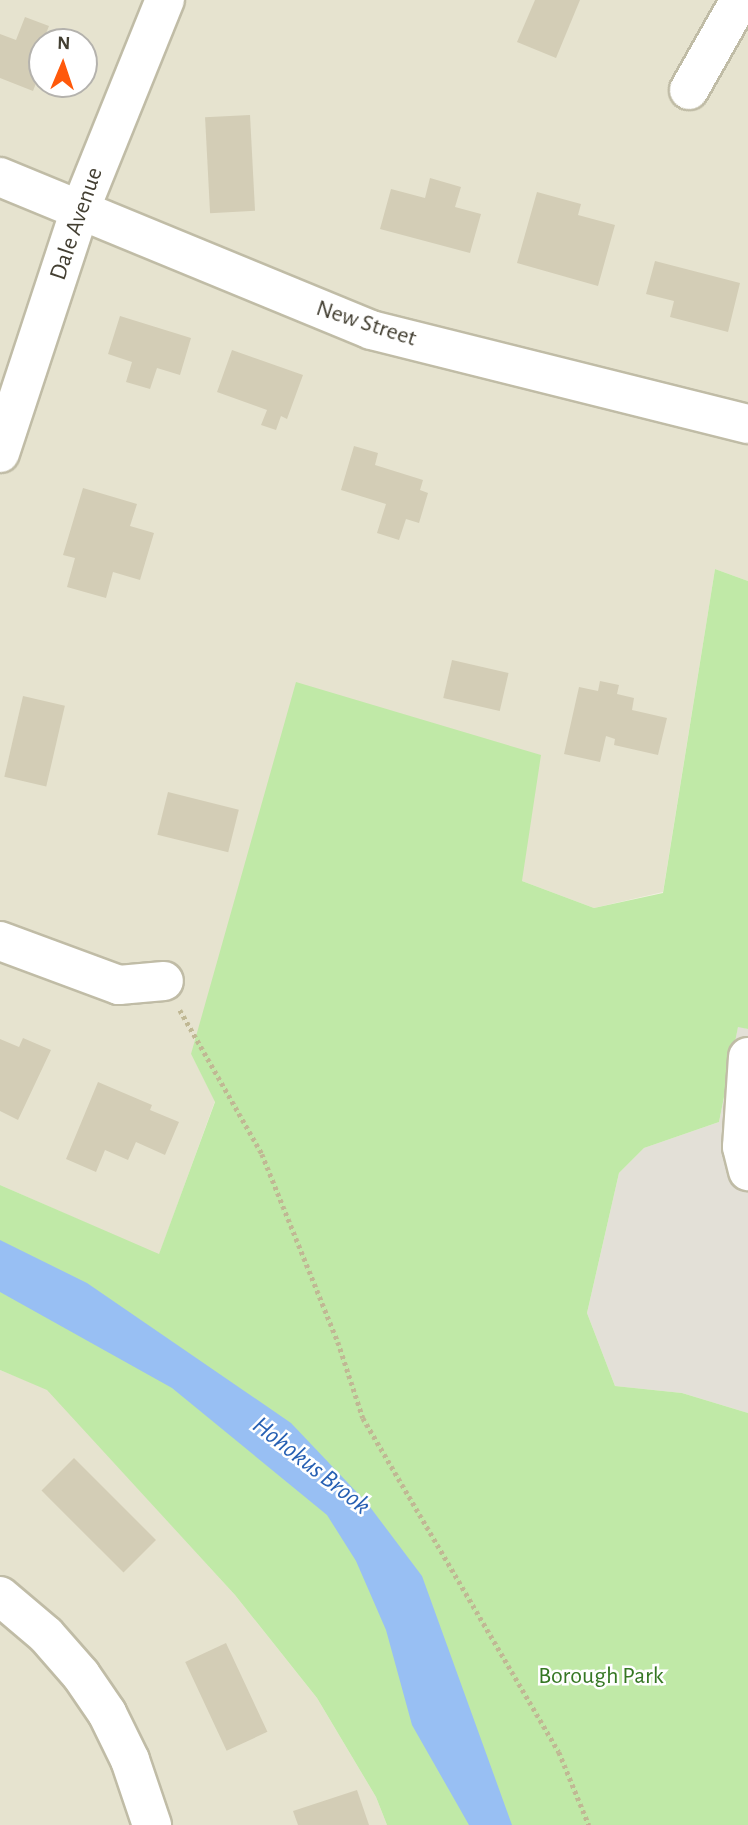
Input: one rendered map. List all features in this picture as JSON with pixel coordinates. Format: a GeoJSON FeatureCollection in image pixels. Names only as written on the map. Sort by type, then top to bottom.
{"type":"FeatureCollection","features":[{"type":"Feature","properties":{"kind":"street","name":"Dale Avenue"},"geometry":{"type":"LineString","coordinates":[[0,453],[80,210],[165,0]]}},
{"type":"Feature","properties":{"kind":"street"},"geometry":{"type":"LineString","coordinates":[[689,90],[740,0]]}},
{"type":"Feature","properties":{"kind":"street","name":"New Street"},"geometry":{"type":"LineString","coordinates":[[0,177],[371,330],[748,424]]}},
{"type":"Feature","properties":{"kind":"street"},"geometry":{"type":"LineString","coordinates":[[0,941],[119,985],[164,981]]}},
{"type":"Feature","properties":{"kind":"street"},"geometry":{"type":"LineString","coordinates":[[748,1057],[742,1147],[748,1171]]}},
{"type":"Feature","properties":{"kind":"street"},"geometry":{"type":"LineString","coordinates":[[0,1596],[46,1635],[88,1684],[130,1760],[152,1825]]}},
{"type":"Feature","properties":{"kind":"path"},"geometry":{"type":"LineString","coordinates":[[164,981],[262,1154],[338,1342],[363,1418],[559,1752],[589,1825]]}},
{"type":"Feature","properties":{"kind":"shaded area"},"geometry":{"type":"Polygon","coordinates":[[[0,0],[748,0],[748,581],[715,569],[663,892],[594,908],[522,881],[191,1054],[215,1101],[159,1255],[0,1185],[0,0]]]}},
{"type":"Feature","properties":{"kind":"shaded area"},"geometry":{"type":"Polygon","coordinates":[[[738,1026],[748,1029],[748,1413],[682,1393],[615,1386],[587,1313],[619,1173],[644,1148],[719,1122],[738,1026]]]}},
{"type":"Feature","properties":{"kind":"shaded area"},"geometry":{"type":"Polygon","coordinates":[[[0,1370],[47,1389],[235,1595],[317,1698],[376,1797],[387,1825],[0,1825],[0,1370]]]}},
{"type":"Feature","properties":{"kind":"green space","name":"Borough Park"},"geometry":{"type":"Polygon","coordinates":[[[715,569],[748,581],[748,1029],[738,1027],[719,1122],[644,1148],[619,1173],[587,1313],[615,1386],[682,1393],[748,1413],[748,1825],[387,1825],[376,1797],[317,1698],[235,1595],[47,1390],[0,1370],[0,1185],[159,1254],[215,1102],[191,1054],[296,682],[541,755],[522,881],[594,908],[663,893],[715,569]]]}},
{"type":"Feature","properties":{"kind":"water","name":"Hohokus Brook"},"geometry":{"type":"Polygon","coordinates":[[[0,1240],[87,1283],[291,1423],[367,1503],[422,1576],[512,1825],[469,1825],[412,1725],[386,1630],[356,1561],[327,1515],[172,1388],[0,1292],[0,1240]]]}},
{"type":"Feature","properties":{"kind":"building"},"geometry":{"type":"Polygon","coordinates":[[[535,0],[580,0],[556,58],[517,42],[535,0]]]}},
{"type":"Feature","properties":{"kind":"building"},"geometry":{"type":"Polygon","coordinates":[[[25,17],[49,26],[28,28],[28,89],[0,78],[0,34],[16,40],[25,17]]]}},
{"type":"Feature","properties":{"kind":"building"},"geometry":{"type":"Polygon","coordinates":[[[250,115],[255,211],[210,213],[205,117],[250,115]]]}},
{"type":"Feature","properties":{"kind":"building"},"geometry":{"type":"Polygon","coordinates":[[[430,178],[461,187],[455,207],[481,214],[470,253],[380,229],[391,189],[425,198],[430,178]]]}},
{"type":"Feature","properties":{"kind":"building"},"geometry":{"type":"Polygon","coordinates":[[[537,192],[581,204],[578,215],[615,225],[598,286],[517,263],[537,192]]]}},
{"type":"Feature","properties":{"kind":"building"},"geometry":{"type":"Polygon","coordinates":[[[655,261],[740,283],[728,332],[670,317],[674,301],[646,294],[655,261]]]}},
{"type":"Feature","properties":{"kind":"building"},"geometry":{"type":"Polygon","coordinates":[[[120,316],[191,338],[180,375],[157,368],[150,389],[126,382],[132,362],[108,354],[120,316]]]}},
{"type":"Feature","properties":{"kind":"building"},"geometry":{"type":"Polygon","coordinates":[[[232,350],[303,375],[287,419],[281,416],[276,430],[261,425],[267,410],[217,392],[232,350]]]}},
{"type":"Feature","properties":{"kind":"building"},"geometry":{"type":"Polygon","coordinates":[[[354,446],[378,453],[375,465],[423,480],[420,490],[428,493],[419,523],[406,519],[399,540],[377,533],[386,504],[341,490],[354,446]]]}},
{"type":"Feature","properties":{"kind":"building"},"geometry":{"type":"Polygon","coordinates":[[[83,488],[137,504],[130,526],[154,533],[140,580],[113,572],[106,598],[67,587],[75,558],[63,555],[83,488]]]}},
{"type":"Feature","properties":{"kind":"building"},"geometry":{"type":"Polygon","coordinates":[[[452,660],[509,673],[500,711],[443,698],[452,660]]]}},
{"type":"Feature","properties":{"kind":"building"},"geometry":{"type":"Polygon","coordinates":[[[600,681],[619,685],[617,694],[634,698],[632,710],[667,718],[658,755],[614,745],[615,739],[606,736],[600,762],[564,754],[579,687],[598,691],[600,681]]]}},
{"type":"Feature","properties":{"kind":"building"},"geometry":{"type":"Polygon","coordinates":[[[23,696],[65,706],[46,787],[4,777],[23,696]]]}},
{"type":"Feature","properties":{"kind":"building"},"geometry":{"type":"Polygon","coordinates":[[[168,792],[239,810],[228,852],[157,835],[168,792]]]}},
{"type":"Feature","properties":{"kind":"building"},"geometry":{"type":"Polygon","coordinates":[[[23,1038],[51,1050],[18,1120],[0,1111],[0,1039],[19,1047],[23,1038]]]}},
{"type":"Feature","properties":{"kind":"building"},"geometry":{"type":"Polygon","coordinates":[[[98,1082],[152,1105],[150,1110],[179,1122],[165,1155],[136,1142],[128,1160],[105,1150],[96,1172],[66,1159],[98,1082]]]}},
{"type":"Feature","properties":{"kind":"building"},"geometry":{"type":"Polygon","coordinates":[[[74,1458],[156,1540],[123,1573],[41,1491],[74,1458]]]}},
{"type":"Feature","properties":{"kind":"building"},"geometry":{"type":"Polygon","coordinates":[[[226,1643],[267,1732],[227,1751],[185,1662],[226,1643]]]}},
{"type":"Feature","properties":{"kind":"building"},"geometry":{"type":"Polygon","coordinates":[[[357,1790],[369,1825],[298,1825],[293,1811],[357,1790]]]}}]}
